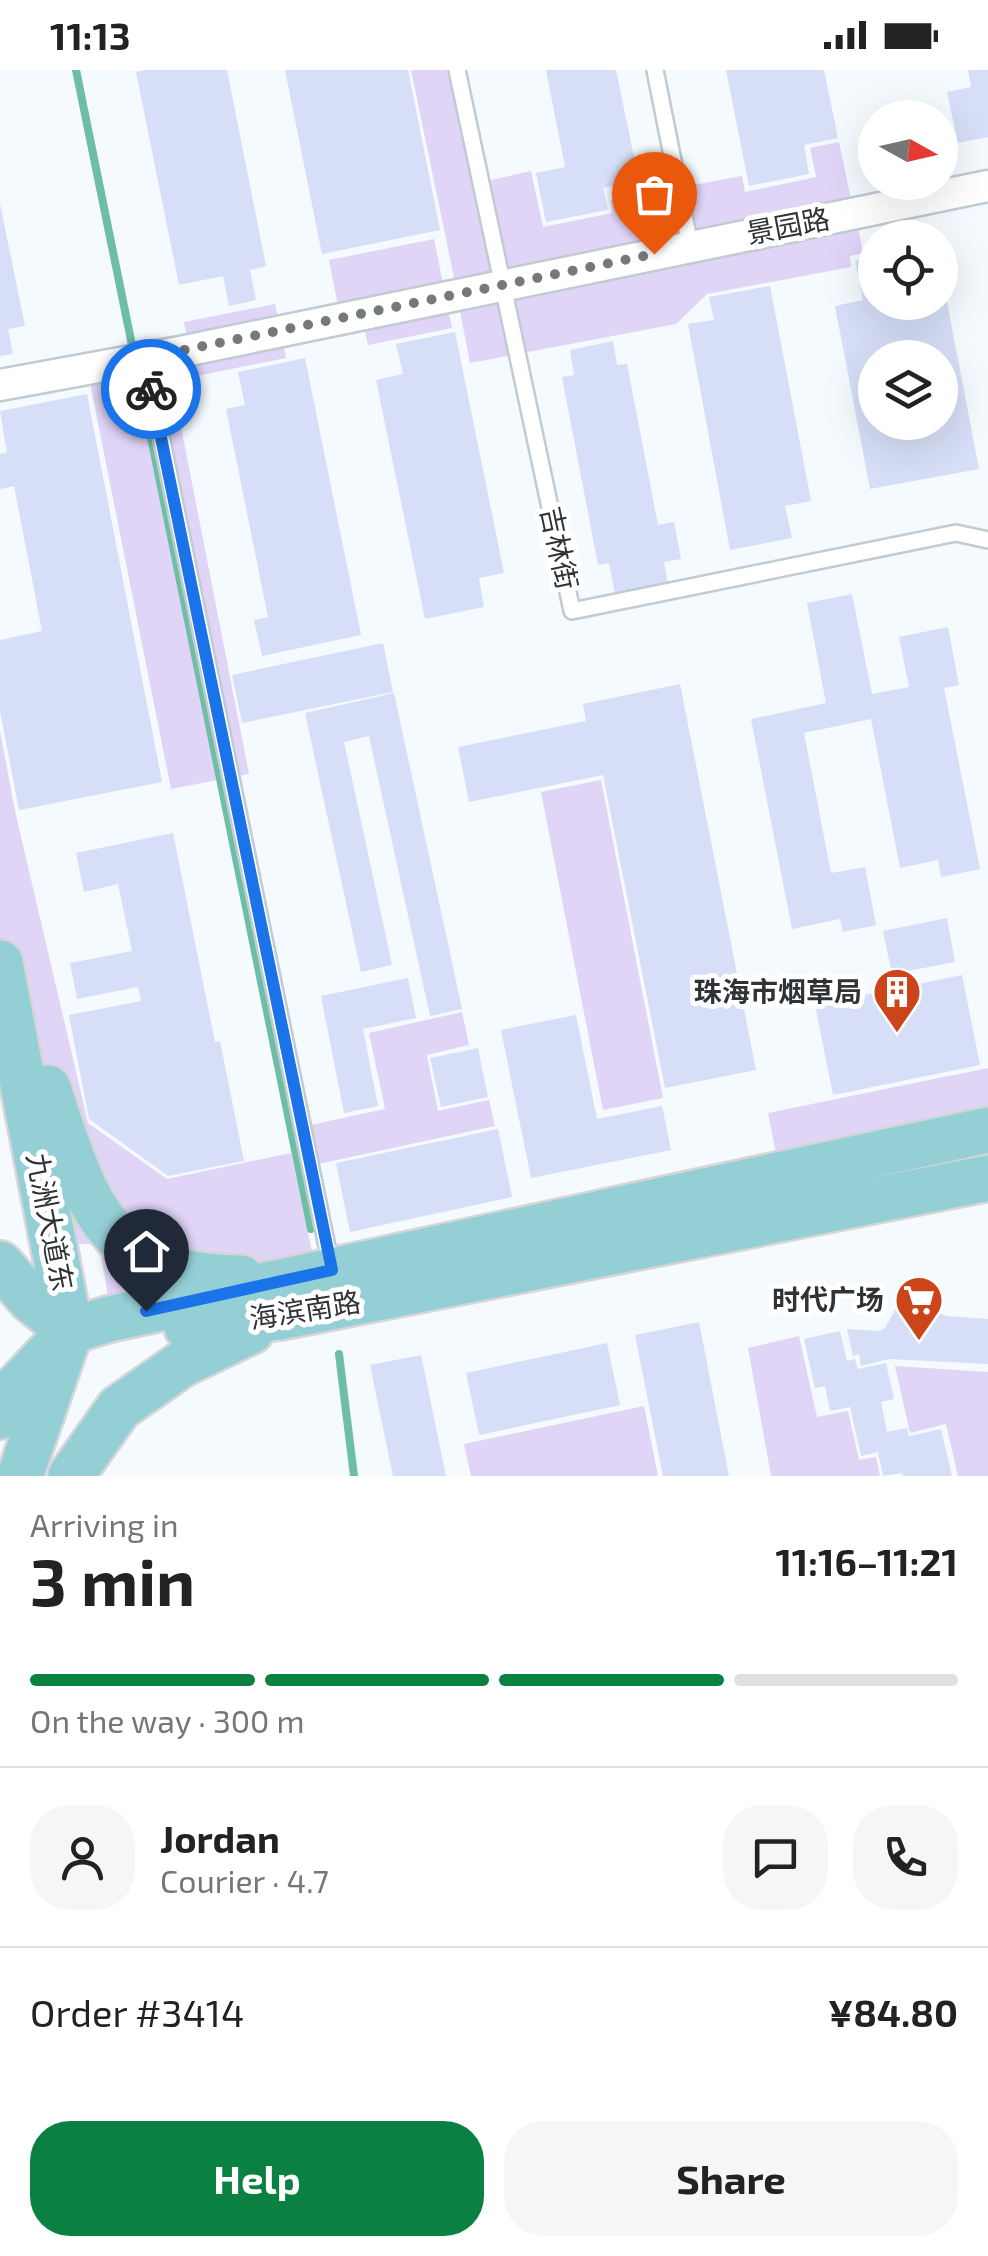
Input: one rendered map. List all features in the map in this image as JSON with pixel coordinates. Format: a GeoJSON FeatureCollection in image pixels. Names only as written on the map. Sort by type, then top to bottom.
{"type":"FeatureCollection","features":[{"type":"Feature","properties":{"kind":"main road"},"geometry":{"type":"LineString","coordinates":[[0,942],[62,1130],[92,1205],[114,1236],[155,1265],[208,1278],[301,1289]]}},
{"type":"Feature","properties":{"kind":"main road","name":"九洲大道东"},"geometry":{"type":"LineString","coordinates":[[0,963],[70,1331],[20,1476]]}},
{"type":"Feature","properties":{"kind":"main road","name":"海滨南路"},"geometry":{"type":"LineString","coordinates":[[301,1289],[988,1130]]}},
{"type":"Feature","properties":{"kind":"main road","name":"海滨南路"},"geometry":{"type":"LineString","coordinates":[[70,1331],[301,1289],[988,1178]]}},
{"type":"Feature","properties":{"kind":"main road"},"geometry":{"type":"LineString","coordinates":[[0,1264],[30,1300],[70,1331],[15,1389],[0,1416]]}},
{"type":"Feature","properties":{"kind":"main road"},"geometry":{"type":"LineString","coordinates":[[72,1476],[119,1408],[301,1289]]}},
{"type":"Feature","properties":{"kind":"street","name":"景园路"},"geometry":{"type":"LineString","coordinates":[[0,385],[988,186]]}},
{"type":"Feature","properties":{"kind":"lane","name":"吉林街"},"geometry":{"type":"LineString","coordinates":[[457,70],[572,611],[956,534],[988,540]]}},
{"type":"Feature","properties":{"kind":"lane"},"geometry":{"type":"LineString","coordinates":[[655,70],[690,246]]}},
{"type":"Feature","properties":{"kind":"lane"},"geometry":{"type":"LineString","coordinates":[[136,360],[301,1289]]}},
{"type":"Feature","properties":{"kind":"shaded area"},"geometry":{"type":"Polygon","coordinates":[[[411,70],[451,70],[493,274],[455,282],[411,70]]]}},
{"type":"Feature","properties":{"kind":"shaded area"},"geometry":{"type":"Polygon","coordinates":[[[839,142],[853,209],[508,280],[487,181],[531,171],[543,227],[612,213],[611,200],[742,176],[745,192],[816,177],[810,148],[839,142]]]}},
{"type":"Feature","properties":{"kind":"shaded area"},"geometry":{"type":"Polygon","coordinates":[[[856,217],[858,254],[850,256],[851,267],[707,294],[676,324],[470,363],[458,301],[856,217]]]}},
{"type":"Feature","properties":{"kind":"shaded area"},"geometry":{"type":"Polygon","coordinates":[[[434,239],[452,328],[368,345],[363,322],[342,326],[329,260],[434,239]]]}},
{"type":"Feature","properties":{"kind":"shaded area"},"geometry":{"type":"Polygon","coordinates":[[[275,304],[286,358],[172,381],[249,774],[171,789],[86,363],[188,342],[184,322],[275,304]]]}},
{"type":"Feature","properties":{"kind":"shaded area"},"geometry":{"type":"Polygon","coordinates":[[[0,731],[88,1123],[167,1179],[291,1153],[316,1270],[111,1313],[99,1244],[59,1244],[0,937],[0,731]]]}},
{"type":"Feature","properties":{"kind":"shaded area"},"geometry":{"type":"Polygon","coordinates":[[[601,780],[663,1098],[603,1110],[541,792],[601,780]]]}},
{"type":"Feature","properties":{"kind":"shaded area"},"geometry":{"type":"Polygon","coordinates":[[[462,1012],[469,1045],[427,1055],[438,1111],[489,1100],[495,1126],[309,1166],[301,1127],[385,1109],[369,1033],[462,1012]]]}},
{"type":"Feature","properties":{"kind":"shaded area"},"geometry":{"type":"Polygon","coordinates":[[[988,1068],[988,1125],[779,1168],[768,1113],[988,1068]]]}},
{"type":"Feature","properties":{"kind":"shaded area"},"geometry":{"type":"Polygon","coordinates":[[[799,1336],[817,1417],[848,1411],[859,1460],[876,1457],[880,1476],[771,1476],[748,1348],[799,1336]]]}},
{"type":"Feature","properties":{"kind":"shaded area"},"geometry":{"type":"Polygon","coordinates":[[[895,1366],[988,1372],[988,1476],[958,1476],[946,1424],[910,1433],[895,1366]]]}},
{"type":"Feature","properties":{"kind":"shaded area"},"geometry":{"type":"Polygon","coordinates":[[[644,1406],[658,1476],[471,1476],[464,1444],[644,1406]]]}},
{"type":"Feature","properties":{"kind":"building"},"geometry":{"type":"Polygon","coordinates":[[[227,70],[266,266],[250,270],[256,300],[229,306],[223,276],[179,285],[136,72],[227,70]]]}},
{"type":"Feature","properties":{"kind":"building"},"geometry":{"type":"Polygon","coordinates":[[[285,70],[408,70],[440,230],[322,254],[285,70]]]}},
{"type":"Feature","properties":{"kind":"building"},"geometry":{"type":"Polygon","coordinates":[[[546,70],[616,70],[639,181],[603,188],[608,210],[546,222],[536,173],[565,167],[546,70]]]}},
{"type":"Feature","properties":{"kind":"building"},"geometry":{"type":"Polygon","coordinates":[[[726,70],[824,70],[838,138],[804,145],[809,174],[749,186],[726,70]]]}},
{"type":"Feature","properties":{"kind":"building"},"geometry":{"type":"Polygon","coordinates":[[[968,70],[988,70],[988,137],[958,143],[958,100],[949,100],[947,92],[971,87],[968,70]]]}},
{"type":"Feature","properties":{"kind":"building"},"geometry":{"type":"Polygon","coordinates":[[[0,204],[25,326],[8,329],[13,354],[0,356],[0,204]]]}},
{"type":"Feature","properties":{"kind":"building"},"geometry":{"type":"Polygon","coordinates":[[[770,286],[811,501],[785,506],[792,538],[730,550],[688,324],[714,320],[709,297],[770,286]]]}},
{"type":"Feature","properties":{"kind":"building"},"geometry":{"type":"Polygon","coordinates":[[[858,301],[858,320],[950,320],[954,340],[858,340],[858,426],[835,306],[858,301]]]}},
{"type":"Feature","properties":{"kind":"building"},"geometry":{"type":"Polygon","coordinates":[[[455,332],[504,573],[479,578],[484,607],[425,619],[376,380],[403,374],[396,344],[455,332]]]}},
{"type":"Feature","properties":{"kind":"building"},"geometry":{"type":"Polygon","coordinates":[[[613,341],[617,365],[627,364],[658,525],[674,522],[681,559],[664,562],[668,584],[615,594],[609,563],[598,565],[562,377],[574,375],[570,350],[613,341]]]}},
{"type":"Feature","properties":{"kind":"building"},"geometry":{"type":"Polygon","coordinates":[[[305,358],[361,635],[262,656],[254,620],[268,617],[226,409],[245,405],[238,372],[305,358]]]}},
{"type":"Feature","properties":{"kind":"building"},"geometry":{"type":"Polygon","coordinates":[[[958,359],[979,469],[870,489],[861,440],[958,440],[958,359]]]}},
{"type":"Feature","properties":{"kind":"building"},"geometry":{"type":"Polygon","coordinates":[[[87,394],[162,782],[19,810],[0,711],[0,640],[42,631],[14,486],[0,489],[0,454],[7,453],[0,411],[87,394]]]}},
{"type":"Feature","properties":{"kind":"building"},"geometry":{"type":"Polygon","coordinates":[[[852,594],[872,694],[909,687],[899,637],[948,627],[959,685],[944,688],[980,869],[941,877],[938,860],[900,868],[871,719],[804,733],[831,873],[865,867],[876,925],[843,932],[840,919],[792,929],[751,719],[826,703],[807,603],[852,594]]]}},
{"type":"Feature","properties":{"kind":"building"},"geometry":{"type":"Polygon","coordinates":[[[383,643],[393,692],[242,723],[232,675],[383,643]]]}},
{"type":"Feature","properties":{"kind":"building"},"geometry":{"type":"Polygon","coordinates":[[[680,684],[756,1070],[665,1088],[603,775],[469,802],[458,747],[586,721],[583,704],[680,684]]]}},
{"type":"Feature","properties":{"kind":"building"},"geometry":{"type":"Polygon","coordinates":[[[394,693],[462,1009],[430,1016],[369,736],[344,742],[392,965],[361,972],[305,713],[394,693]]]}},
{"type":"Feature","properties":{"kind":"building"},"geometry":{"type":"Polygon","coordinates":[[[173,833],[215,1042],[220,1041],[244,1161],[168,1176],[89,1119],[69,1015],[141,1001],[138,987],[77,999],[70,963],[132,951],[118,884],[84,892],[76,853],[173,833]]]}},
{"type":"Feature","properties":{"kind":"building"},"geometry":{"type":"Polygon","coordinates":[[[947,918],[955,962],[892,974],[883,931],[947,918]]]}},
{"type":"Feature","properties":{"kind":"building","name":"珠海市烟草局"},"geometry":{"type":"Polygon","coordinates":[[[962,975],[980,1065],[833,1095],[815,1005],[962,975]]]}},
{"type":"Feature","properties":{"kind":"building"},"geometry":{"type":"Polygon","coordinates":[[[408,978],[416,1018],[363,1029],[378,1106],[344,1113],[321,996],[408,978]]]}},
{"type":"Feature","properties":{"kind":"building"},"geometry":{"type":"Polygon","coordinates":[[[576,1015],[597,1119],[662,1106],[671,1150],[531,1178],[501,1030],[576,1015]]]}},
{"type":"Feature","properties":{"kind":"building"},"geometry":{"type":"Polygon","coordinates":[[[478,1048],[488,1097],[441,1107],[430,1058],[478,1048]]]}},
{"type":"Feature","properties":{"kind":"building"},"geometry":{"type":"Polygon","coordinates":[[[498,1129],[512,1197],[350,1232],[336,1163],[498,1129]]]}},
{"type":"Feature","properties":{"kind":"building","name":"时代广场"},"geometry":{"type":"Polygon","coordinates":[[[912,1306],[948,1316],[988,1319],[988,1364],[889,1359],[861,1366],[859,1354],[853,1356],[847,1329],[879,1331],[895,1310],[912,1306]]]}},
{"type":"Feature","properties":{"kind":"building"},"geometry":{"type":"Polygon","coordinates":[[[699,1322],[729,1476],[663,1476],[635,1335],[699,1322]]]}},
{"type":"Feature","properties":{"kind":"building"},"geometry":{"type":"Polygon","coordinates":[[[840,1331],[847,1361],[855,1359],[858,1369],[886,1363],[894,1399],[881,1402],[887,1432],[907,1428],[909,1436],[941,1429],[952,1476],[883,1476],[878,1452],[861,1456],[850,1407],[830,1411],[825,1386],[815,1388],[804,1339],[840,1331]]]}},
{"type":"Feature","properties":{"kind":"building"},"geometry":{"type":"Polygon","coordinates":[[[607,1343],[620,1405],[479,1435],[466,1373],[607,1343]]]}},
{"type":"Feature","properties":{"kind":"building"},"geometry":{"type":"Polygon","coordinates":[[[421,1355],[446,1476],[393,1476],[370,1365],[421,1355]]]}},
{"type":"Feature","properties":{"kind":"waterway"},"geometry":{"type":"LineString","coordinates":[[76,70],[134,355]]}},
{"type":"Feature","properties":{"kind":"waterway"},"geometry":{"type":"LineString","coordinates":[[137,368],[311,1229]]}},
{"type":"Feature","properties":{"kind":"waterway"},"geometry":{"type":"LineString","coordinates":[[339,1354],[354,1476]]}},
{"type":"Feature","properties":{"kind":"way so far"},"geometry":{"type":"LineString","coordinates":[[151,389],[145,358],[654,254]]}},
{"type":"Feature","properties":{"kind":"place","name":"珠海市烟草局"},"geometry":{"type":"Point","coordinates":[897,1034]}},
{"type":"Feature","properties":{"kind":"place","name":"时代广场"},"geometry":{"type":"Point","coordinates":[919,1342]}},
{"type":"Feature","properties":{"kind":"route"},"geometry":{"type":"LineString","coordinates":[[146,1311],[332,1270],[151,389]]}}]}
